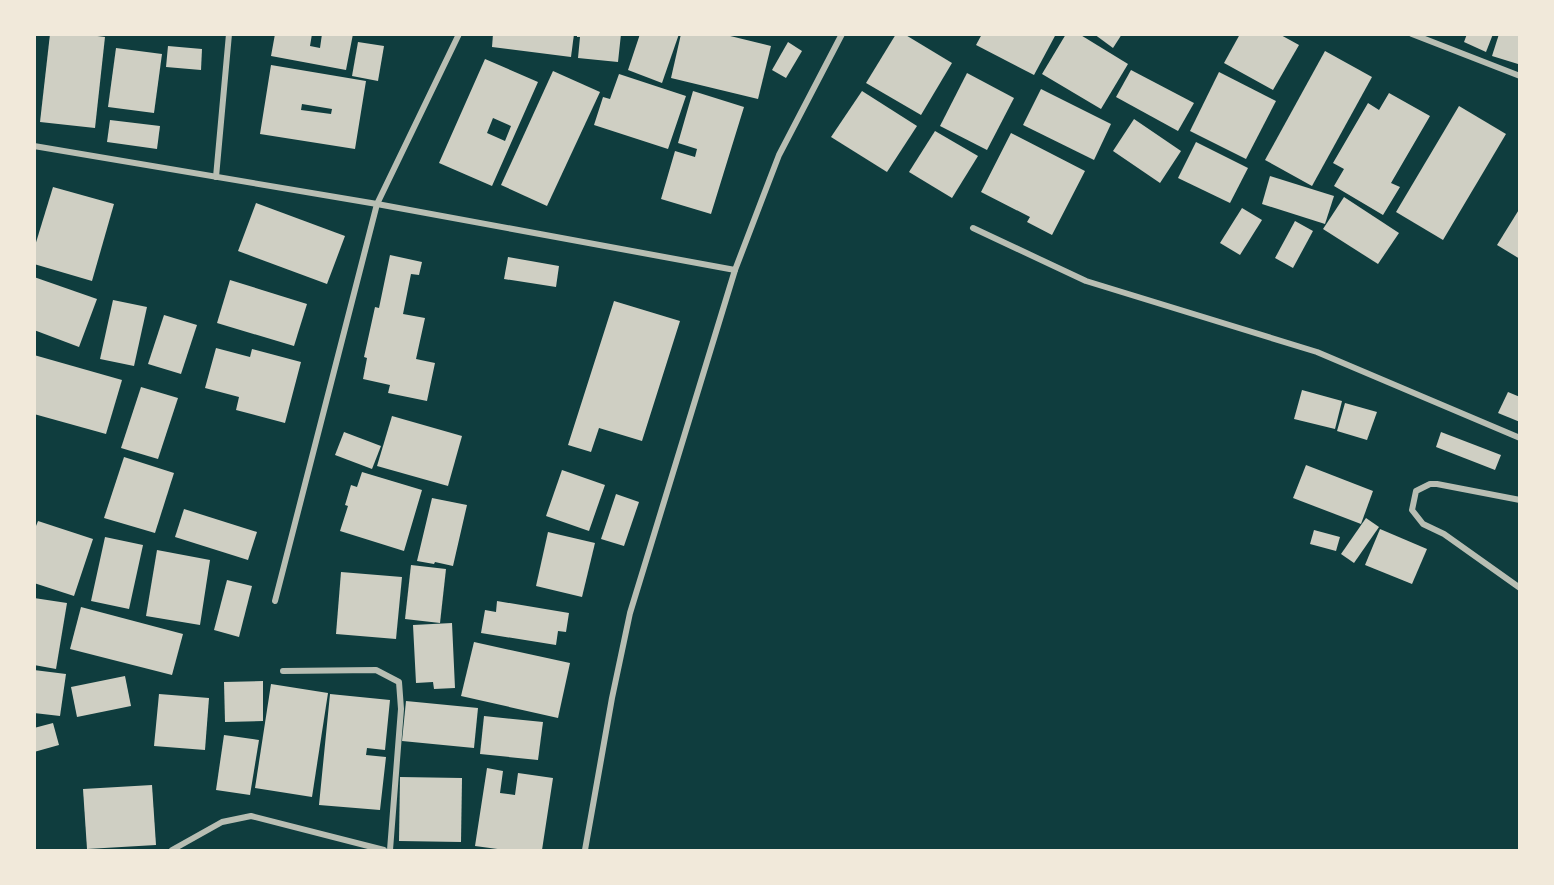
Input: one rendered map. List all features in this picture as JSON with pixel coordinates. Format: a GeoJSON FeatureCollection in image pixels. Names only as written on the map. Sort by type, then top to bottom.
{"type":"FeatureCollection","features":[{"type":"Feature","properties":{"kind":"street"},"geometry":{"type":"LineString","coordinates":[[216,177],[229,34]]}},
{"type":"Feature","properties":{"kind":"street"},"geometry":{"type":"LineString","coordinates":[[275,601],[378,204],[459,34]]}},
{"type":"Feature","properties":{"kind":"street"},"geometry":{"type":"LineString","coordinates":[[585,850],[612,698],[630,613],[735,270],[779,155],[842,34]]}},
{"type":"Feature","properties":{"kind":"street"},"geometry":{"type":"LineString","coordinates":[[1412,34],[1520,76]]}},
{"type":"Feature","properties":{"kind":"street"},"geometry":{"type":"LineString","coordinates":[[34,146],[378,204],[735,270]]}},
{"type":"Feature","properties":{"kind":"street"},"geometry":{"type":"LineString","coordinates":[[973,228],[1086,281],[1317,352],[1520,438]]}},
{"type":"Feature","properties":{"kind":"street"},"geometry":{"type":"LineString","coordinates":[[1520,500],[1430,484],[1416,491],[1412,510],[1423,524],[1444,534],[1520,588]]}},
{"type":"Feature","properties":{"kind":"street"},"geometry":{"type":"LineString","coordinates":[[283,671],[376,670],[399,682],[401,710],[390,850]]}},
{"type":"Feature","properties":{"kind":"street"},"geometry":{"type":"LineString","coordinates":[[172,850],[222,822],[251,816],[384,850]]}},
{"type":"Feature","properties":{"kind":"building"},"geometry":{"type":"Polygon","coordinates":[[[50,34],[105,37],[95,128],[40,122],[50,34]]]}},
{"type":"Feature","properties":{"kind":"building"},"geometry":{"type":"Polygon","coordinates":[[[275,34],[312,34],[310,46],[320,48],[322,34],[353,34],[346,70],[271,56],[275,34]]]}},
{"type":"Feature","properties":{"kind":"building"},"geometry":{"type":"Polygon","coordinates":[[[493,34],[574,34],[571,57],[492,47],[493,34]]]}},
{"type":"Feature","properties":{"kind":"building"},"geometry":{"type":"Polygon","coordinates":[[[577,34],[621,34],[618,62],[578,58],[580,37],[577,37],[577,34]]]}},
{"type":"Feature","properties":{"kind":"building"},"geometry":{"type":"Polygon","coordinates":[[[640,34],[679,34],[662,83],[628,70],[640,34]]]}},
{"type":"Feature","properties":{"kind":"building"},"geometry":{"type":"Polygon","coordinates":[[[681,34],[722,34],[771,46],[758,99],[671,78],[681,34]]]}},
{"type":"Feature","properties":{"kind":"building"},"geometry":{"type":"Polygon","coordinates":[[[896,34],[904,34],[952,63],[921,115],[866,83],[896,34]]]}},
{"type":"Feature","properties":{"kind":"building"},"geometry":{"type":"Polygon","coordinates":[[[982,34],[1056,34],[1034,75],[976,45],[982,34]]]}},
{"type":"Feature","properties":{"kind":"building"},"geometry":{"type":"Polygon","coordinates":[[[1066,34],[1079,34],[1128,64],[1101,109],[1042,74],[1066,34]]]}},
{"type":"Feature","properties":{"kind":"building"},"geometry":{"type":"Polygon","coordinates":[[[1094,34],[1122,34],[1113,48],[1094,34]]]}},
{"type":"Feature","properties":{"kind":"building"},"geometry":{"type":"Polygon","coordinates":[[[1240,34],[1279,34],[1299,45],[1273,90],[1224,63],[1240,34]]]}},
{"type":"Feature","properties":{"kind":"building"},"geometry":{"type":"Polygon","coordinates":[[[1467,34],[1493,34],[1486,52],[1464,42],[1467,34]]]}},
{"type":"Feature","properties":{"kind":"building"},"geometry":{"type":"Polygon","coordinates":[[[1499,34],[1520,34],[1518,64],[1492,56],[1499,34]]]}},
{"type":"Feature","properties":{"kind":"building"},"geometry":{"type":"Polygon","coordinates":[[[358,42],[384,46],[378,81],[352,76],[358,42]]]}},
{"type":"Feature","properties":{"kind":"building"},"geometry":{"type":"Polygon","coordinates":[[[788,42],[802,51],[786,78],[772,70],[788,42]]]}},
{"type":"Feature","properties":{"kind":"building"},"geometry":{"type":"Polygon","coordinates":[[[168,46],[202,49],[201,70],[166,67],[168,46]]]}},
{"type":"Feature","properties":{"kind":"building"},"geometry":{"type":"Polygon","coordinates":[[[116,48],[162,54],[154,113],[108,107],[116,48]]]}},
{"type":"Feature","properties":{"kind":"building"},"geometry":{"type":"Polygon","coordinates":[[[1325,51],[1372,77],[1312,186],[1265,160],[1325,51]]]}},
{"type":"Feature","properties":{"kind":"building"},"geometry":{"type":"Polygon","coordinates":[[[485,59],[538,82],[492,186],[439,163],[485,59]],[[493,118],[487,133],[505,141],[511,126],[493,118]]]}},
{"type":"Feature","properties":{"kind":"building"},"geometry":{"type":"Polygon","coordinates":[[[271,65],[366,81],[355,149],[260,134],[271,65]],[[302,104],[301,110],[331,114],[332,109],[302,104]]]}},
{"type":"Feature","properties":{"kind":"building"},"geometry":{"type":"Polygon","coordinates":[[[1131,70],[1194,103],[1178,131],[1116,97],[1131,70]]]}},
{"type":"Feature","properties":{"kind":"building"},"geometry":{"type":"Polygon","coordinates":[[[553,71],[600,92],[547,206],[501,185],[553,71]]]}},
{"type":"Feature","properties":{"kind":"building"},"geometry":{"type":"Polygon","coordinates":[[[1219,72],[1276,101],[1246,159],[1190,131],[1219,72]]]}},
{"type":"Feature","properties":{"kind":"building"},"geometry":{"type":"Polygon","coordinates":[[[967,73],[1014,98],[987,150],[940,126],[967,73]]]}},
{"type":"Feature","properties":{"kind":"building"},"geometry":{"type":"Polygon","coordinates":[[[619,74],[686,96],[668,149],[594,125],[603,97],[610,99],[619,74]]]}},
{"type":"Feature","properties":{"kind":"building"},"geometry":{"type":"Polygon","coordinates":[[[1041,89],[1111,124],[1094,160],[1023,125],[1041,89]]]}},
{"type":"Feature","properties":{"kind":"building"},"geometry":{"type":"Polygon","coordinates":[[[693,91],[744,107],[711,214],[661,199],[675,151],[695,157],[697,149],[678,143],[693,91]]]}},
{"type":"Feature","properties":{"kind":"building"},"geometry":{"type":"Polygon","coordinates":[[[862,91],[917,126],[887,172],[831,137],[862,91]]]}},
{"type":"Feature","properties":{"kind":"building"},"geometry":{"type":"Polygon","coordinates":[[[1389,93],[1430,116],[1391,183],[1400,187],[1383,215],[1334,186],[1344,169],[1333,163],[1368,103],[1379,110],[1389,93]]]}},
{"type":"Feature","properties":{"kind":"building"},"geometry":{"type":"Polygon","coordinates":[[[1459,106],[1506,134],[1443,240],[1396,212],[1459,106]]]}},
{"type":"Feature","properties":{"kind":"building"},"geometry":{"type":"Polygon","coordinates":[[[1134,119],[1181,151],[1160,183],[1113,151],[1134,119]]]}},
{"type":"Feature","properties":{"kind":"building"},"geometry":{"type":"Polygon","coordinates":[[[110,120],[160,126],[157,149],[107,142],[110,120]]]}},
{"type":"Feature","properties":{"kind":"building"},"geometry":{"type":"Polygon","coordinates":[[[935,131],[978,156],[952,198],[909,172],[935,131]]]}},
{"type":"Feature","properties":{"kind":"building"},"geometry":{"type":"Polygon","coordinates":[[[1011,133],[1085,171],[1052,235],[1027,222],[1030,217],[981,192],[1011,133]]]}},
{"type":"Feature","properties":{"kind":"building"},"geometry":{"type":"Polygon","coordinates":[[[1196,142],[1248,168],[1230,203],[1178,178],[1196,142]]]}},
{"type":"Feature","properties":{"kind":"building"},"geometry":{"type":"Polygon","coordinates":[[[1270,176],[1334,196],[1325,224],[1262,204],[1270,176]]]}},
{"type":"Feature","properties":{"kind":"building"},"geometry":{"type":"Polygon","coordinates":[[[53,187],[114,204],[92,281],[34,264],[34,249],[53,187]]]}},
{"type":"Feature","properties":{"kind":"building"},"geometry":{"type":"Polygon","coordinates":[[[1344,197],[1399,233],[1378,264],[1323,229],[1344,197]]]}},
{"type":"Feature","properties":{"kind":"building"},"geometry":{"type":"Polygon","coordinates":[[[256,203],[345,236],[327,284],[238,251],[256,203]]]}},
{"type":"Feature","properties":{"kind":"building"},"geometry":{"type":"Polygon","coordinates":[[[1242,208],[1262,220],[1240,255],[1220,243],[1242,208]]]}},
{"type":"Feature","properties":{"kind":"building"},"geometry":{"type":"Polygon","coordinates":[[[1520,208],[1520,259],[1497,245],[1520,208]]]}},
{"type":"Feature","properties":{"kind":"building"},"geometry":{"type":"Polygon","coordinates":[[[1295,221],[1313,231],[1293,268],[1275,258],[1295,221]]]}},
{"type":"Feature","properties":{"kind":"building"},"geometry":{"type":"Polygon","coordinates":[[[390,255],[422,262],[419,275],[411,274],[403,314],[425,318],[416,359],[435,363],[427,401],[388,393],[390,385],[363,379],[367,358],[364,357],[375,307],[379,308],[390,255]]]}},
{"type":"Feature","properties":{"kind":"building"},"geometry":{"type":"Polygon","coordinates":[[[508,257],[559,266],[556,287],[504,279],[508,257]]]}},
{"type":"Feature","properties":{"kind":"building"},"geometry":{"type":"Polygon","coordinates":[[[34,277],[97,299],[79,347],[34,330],[34,277]]]}},
{"type":"Feature","properties":{"kind":"building"},"geometry":{"type":"Polygon","coordinates":[[[230,280],[307,304],[294,346],[217,323],[230,280]]]}},
{"type":"Feature","properties":{"kind":"building"},"geometry":{"type":"Polygon","coordinates":[[[113,300],[147,307],[134,366],[100,359],[113,300]]]}},
{"type":"Feature","properties":{"kind":"building"},"geometry":{"type":"Polygon","coordinates":[[[614,301],[680,321],[642,441],[599,428],[591,452],[568,445],[614,301]]]}},
{"type":"Feature","properties":{"kind":"building"},"geometry":{"type":"Polygon","coordinates":[[[164,315],[197,325],[181,374],[148,364],[164,315]]]}},
{"type":"Feature","properties":{"kind":"building"},"geometry":{"type":"Polygon","coordinates":[[[216,348],[250,357],[252,349],[301,362],[285,423],[236,410],[239,397],[205,388],[216,348]]]}},
{"type":"Feature","properties":{"kind":"building"},"geometry":{"type":"Polygon","coordinates":[[[34,355],[122,380],[106,434],[34,414],[34,355]]]}},
{"type":"Feature","properties":{"kind":"building"},"geometry":{"type":"Polygon","coordinates":[[[141,387],[178,398],[158,459],[121,448],[141,387]]]}},
{"type":"Feature","properties":{"kind":"building"},"geometry":{"type":"Polygon","coordinates":[[[1302,390],[1342,401],[1335,429],[1294,419],[1302,390]]]}},
{"type":"Feature","properties":{"kind":"building"},"geometry":{"type":"Polygon","coordinates":[[[1508,392],[1520,397],[1520,422],[1498,413],[1508,392]]]}},
{"type":"Feature","properties":{"kind":"building"},"geometry":{"type":"Polygon","coordinates":[[[1345,403],[1377,412],[1367,440],[1337,431],[1345,403]]]}},
{"type":"Feature","properties":{"kind":"building"},"geometry":{"type":"Polygon","coordinates":[[[392,416],[462,436],[448,486],[377,466],[392,416]]]}},
{"type":"Feature","properties":{"kind":"building"},"geometry":{"type":"Polygon","coordinates":[[[344,432],[381,446],[372,469],[335,455],[344,432]]]}},
{"type":"Feature","properties":{"kind":"building"},"geometry":{"type":"Polygon","coordinates":[[[1441,432],[1501,455],[1495,470],[1436,447],[1441,432]]]}},
{"type":"Feature","properties":{"kind":"building"},"geometry":{"type":"Polygon","coordinates":[[[124,457],[174,473],[155,533],[104,518],[124,457]]]}},
{"type":"Feature","properties":{"kind":"building"},"geometry":{"type":"Polygon","coordinates":[[[1306,465],[1373,491],[1361,524],[1293,498],[1306,465]]]}},
{"type":"Feature","properties":{"kind":"building"},"geometry":{"type":"Polygon","coordinates":[[[562,470],[605,485],[589,531],[546,516],[562,470]]]}},
{"type":"Feature","properties":{"kind":"building"},"geometry":{"type":"Polygon","coordinates":[[[362,472],[422,490],[404,551],[340,531],[348,506],[345,505],[351,485],[357,487],[362,472]]]}},
{"type":"Feature","properties":{"kind":"building"},"geometry":{"type":"Polygon","coordinates":[[[616,494],[639,502],[624,546],[601,539],[616,494]]]}},
{"type":"Feature","properties":{"kind":"building"},"geometry":{"type":"Polygon","coordinates":[[[432,498],[467,505],[453,566],[417,561],[432,498]]]}},
{"type":"Feature","properties":{"kind":"building"},"geometry":{"type":"Polygon","coordinates":[[[184,509],[257,532],[248,560],[175,537],[184,509]]]}},
{"type":"Feature","properties":{"kind":"building"},"geometry":{"type":"Polygon","coordinates":[[[1366,518],[1379,527],[1354,563],[1341,554],[1366,518]]]}},
{"type":"Feature","properties":{"kind":"building"},"geometry":{"type":"Polygon","coordinates":[[[38,521],[93,539],[74,596],[34,583],[34,531],[38,521]]]}},
{"type":"Feature","properties":{"kind":"building"},"geometry":{"type":"Polygon","coordinates":[[[1380,529],[1427,549],[1412,584],[1365,565],[1380,529]]]}},
{"type":"Feature","properties":{"kind":"building"},"geometry":{"type":"Polygon","coordinates":[[[1314,530],[1340,537],[1336,551],[1310,544],[1314,530]]]}},
{"type":"Feature","properties":{"kind":"building"},"geometry":{"type":"Polygon","coordinates":[[[548,532],[595,543],[582,597],[536,586],[548,532]]]}},
{"type":"Feature","properties":{"kind":"building"},"geometry":{"type":"Polygon","coordinates":[[[105,537],[143,545],[129,609],[91,601],[105,537]]]}},
{"type":"Feature","properties":{"kind":"building"},"geometry":{"type":"Polygon","coordinates":[[[157,550],[210,560],[200,625],[146,616],[157,550]]]}},
{"type":"Feature","properties":{"kind":"building"},"geometry":{"type":"Polygon","coordinates":[[[411,565],[446,569],[440,623],[405,619],[411,565]]]}},
{"type":"Feature","properties":{"kind":"building"},"geometry":{"type":"Polygon","coordinates":[[[341,572],[402,577],[396,639],[336,634],[341,572]]]}},
{"type":"Feature","properties":{"kind":"building"},"geometry":{"type":"Polygon","coordinates":[[[227,580],[252,586],[239,637],[214,630],[227,580]]]}},
{"type":"Feature","properties":{"kind":"building"},"geometry":{"type":"Polygon","coordinates":[[[34,598],[67,603],[56,669],[34,665],[34,598]]]}},
{"type":"Feature","properties":{"kind":"building"},"geometry":{"type":"Polygon","coordinates":[[[497,601],[569,613],[566,632],[558,631],[556,645],[481,633],[485,610],[496,612],[497,601]]]}},
{"type":"Feature","properties":{"kind":"building"},"geometry":{"type":"Polygon","coordinates":[[[81,607],[183,634],[172,675],[70,649],[81,607]]]}},
{"type":"Feature","properties":{"kind":"building"},"geometry":{"type":"Polygon","coordinates":[[[452,623],[455,688],[434,689],[433,682],[416,683],[413,625],[452,623]]]}},
{"type":"Feature","properties":{"kind":"building"},"geometry":{"type":"Polygon","coordinates":[[[474,642],[570,663],[558,718],[461,696],[474,642]]]}},
{"type":"Feature","properties":{"kind":"building"},"geometry":{"type":"Polygon","coordinates":[[[34,670],[66,674],[60,716],[34,713],[34,670]]]}},
{"type":"Feature","properties":{"kind":"building"},"geometry":{"type":"Polygon","coordinates":[[[125,676],[131,706],[77,717],[71,687],[125,676]]]}},
{"type":"Feature","properties":{"kind":"building"},"geometry":{"type":"Polygon","coordinates":[[[263,681],[263,721],[225,722],[224,682],[263,681]]]}},
{"type":"Feature","properties":{"kind":"building"},"geometry":{"type":"Polygon","coordinates":[[[271,684],[328,693],[312,797],[255,788],[271,684]]]}},
{"type":"Feature","properties":{"kind":"building"},"geometry":{"type":"Polygon","coordinates":[[[159,694],[209,698],[205,750],[154,746],[159,694]]]}},
{"type":"Feature","properties":{"kind":"building"},"geometry":{"type":"Polygon","coordinates":[[[330,694],[390,700],[385,750],[367,748],[366,755],[386,757],[380,810],[319,805],[330,694]]]}},
{"type":"Feature","properties":{"kind":"building"},"geometry":{"type":"Polygon","coordinates":[[[406,701],[478,708],[474,748],[402,741],[406,701]]]}},
{"type":"Feature","properties":{"kind":"building"},"geometry":{"type":"Polygon","coordinates":[[[484,716],[543,722],[538,760],[480,754],[484,716]]]}},
{"type":"Feature","properties":{"kind":"building"},"geometry":{"type":"Polygon","coordinates":[[[53,723],[59,745],[34,752],[34,728],[53,723]]]}},
{"type":"Feature","properties":{"kind":"building"},"geometry":{"type":"Polygon","coordinates":[[[224,735],[259,740],[250,795],[216,790],[224,735]]]}},
{"type":"Feature","properties":{"kind":"building"},"geometry":{"type":"Polygon","coordinates":[[[487,768],[503,771],[500,793],[515,795],[518,773],[553,778],[542,850],[505,850],[475,846],[487,768]]]}},
{"type":"Feature","properties":{"kind":"building"},"geometry":{"type":"Polygon","coordinates":[[[400,777],[462,778],[461,842],[399,841],[400,777]]]}},
{"type":"Feature","properties":{"kind":"building"},"geometry":{"type":"Polygon","coordinates":[[[152,785],[156,845],[87,849],[83,789],[152,785]]]}}]}
